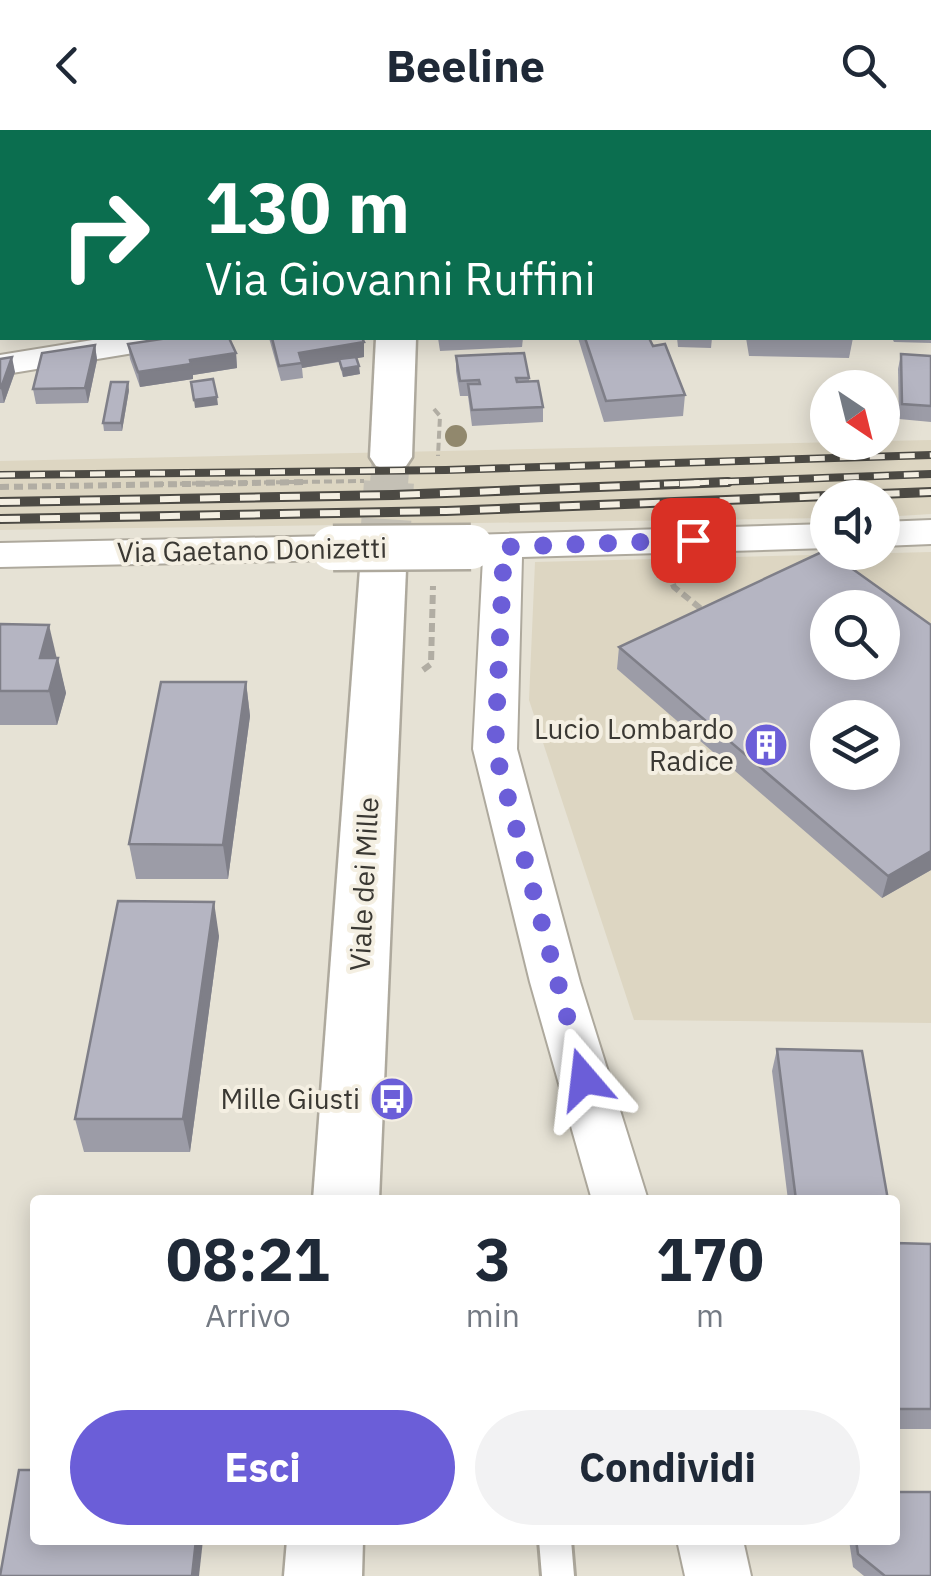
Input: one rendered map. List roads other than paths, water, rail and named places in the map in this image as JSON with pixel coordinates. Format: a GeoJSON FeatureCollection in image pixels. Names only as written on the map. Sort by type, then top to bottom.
{"type":"FeatureCollection","features":[{"type":"Feature","properties":{"kind":"street"},"geometry":{"type":"LineString","coordinates":[[0,366],[98,344],[142,340]]}},
{"type":"Feature","properties":{"kind":"street"},"geometry":{"type":"LineString","coordinates":[[378,469],[396,340]]}},
{"type":"Feature","properties":{"kind":"street"},"geometry":{"type":"LineString","coordinates":[[900,533],[931,532]]}},
{"type":"Feature","properties":{"kind":"street","name":"Via Gaetano Donizetti"},"geometry":{"type":"LineString","coordinates":[[0,555],[487,547],[810,537]]}},
{"type":"Feature","properties":{"kind":"street"},"geometry":{"type":"LineString","coordinates":[[487,547],[495,750],[556,982],[619,1195]]}},
{"type":"Feature","properties":{"kind":"street","name":"Viale dei Mille"},"geometry":{"type":"LineString","coordinates":[[346,1195],[408,569]]}},
{"type":"Feature","properties":{"kind":"street"},"geometry":{"type":"LineString","coordinates":[[323,1576],[325,1545]]}},
{"type":"Feature","properties":{"kind":"street"},"geometry":{"type":"LineString","coordinates":[[711,1545],[718,1576]]}},
{"type":"Feature","properties":{"kind":"lane"},"geometry":{"type":"LineString","coordinates":[[555,1545],[558,1576]]}},
{"type":"Feature","properties":{"kind":"tunnel"},"geometry":{"type":"LineString","coordinates":[[389,484],[391,457]]}},
{"type":"Feature","properties":{"kind":"tunnel"},"geometry":{"type":"LineString","coordinates":[[383,569],[389,482]]}},
{"type":"Feature","properties":{"kind":"railway"},"geometry":{"type":"LineString","coordinates":[[0,475],[446,470],[931,455]]}},
{"type":"Feature","properties":{"kind":"railway"},"geometry":{"type":"LineString","coordinates":[[664,484],[931,474]]}},
{"type":"Feature","properties":{"kind":"railway"},"geometry":{"type":"LineString","coordinates":[[0,502],[393,495],[728,482]]}},
{"type":"Feature","properties":{"kind":"railway"},"geometry":{"type":"LineString","coordinates":[[0,519],[446,511],[931,492]]}},
{"type":"Feature","properties":{"kind":"place","name":"Lucio Lombardo Radice"},"geometry":{"type":"Point","coordinates":[766,745]}},
{"type":"Feature","properties":{"kind":"place","name":"Mille Giusti"},"geometry":{"type":"Point","coordinates":[392,1099]}}]}
